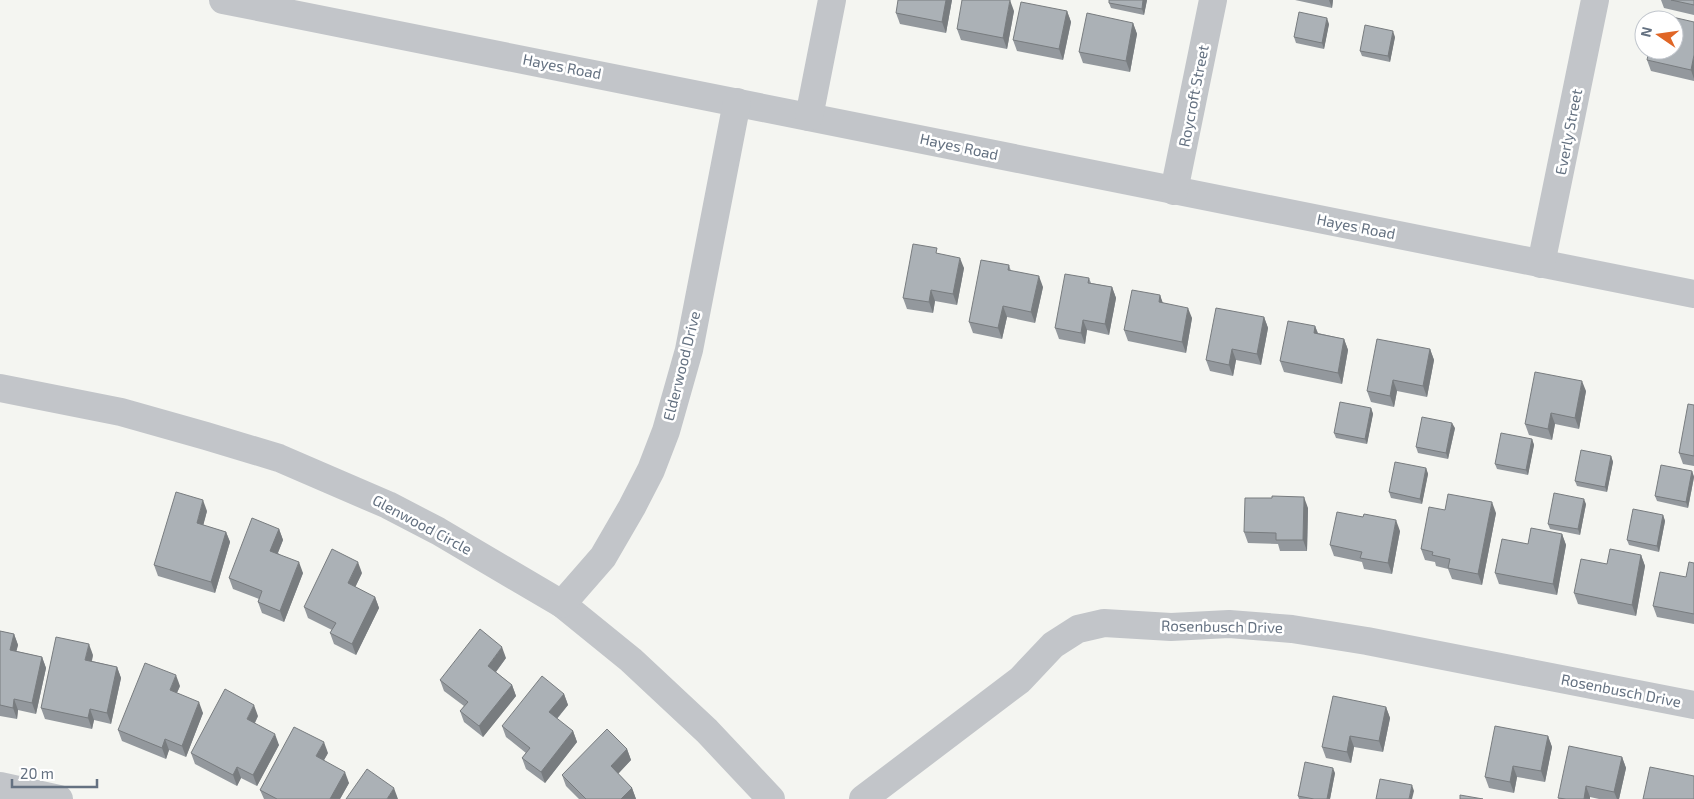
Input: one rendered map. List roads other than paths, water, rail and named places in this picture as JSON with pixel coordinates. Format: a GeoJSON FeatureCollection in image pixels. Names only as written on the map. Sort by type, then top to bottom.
{"type":"FeatureCollection","features":[{"type":"Feature","properties":{"kind":"street","name":"Hayes Road"},"geometry":{"type":"LineString","coordinates":[[224,0],[1694,294]]}},
{"type":"Feature","properties":{"kind":"street"},"geometry":{"type":"LineString","coordinates":[[809,117],[832,0]]}},
{"type":"Feature","properties":{"kind":"street","name":"Roycroft Street"},"geometry":{"type":"LineString","coordinates":[[1174,191],[1213,0]]}},
{"type":"Feature","properties":{"kind":"street","name":"Everly Street"},"geometry":{"type":"LineString","coordinates":[[1541,264],[1595,0]]}},
{"type":"Feature","properties":{"kind":"street","name":"Elderwood Drive"},"geometry":{"type":"LineString","coordinates":[[562,604],[603,557],[632,507],[666,431],[689,350],[737,102]]}},
{"type":"Feature","properties":{"kind":"street","name":"Glenwood Circle"},"geometry":{"type":"LineString","coordinates":[[0,388],[121,412],[279,458],[388,505],[438,531],[562,604],[631,660],[707,731],[771,799]]}},
{"type":"Feature","properties":{"kind":"street","name":"Rosenbusch Drive"},"geometry":{"type":"LineString","coordinates":[[863,799],[1020,680],[1053,645],[1078,629],[1104,623],[1171,627],[1229,624],[1292,629],[1366,641],[1694,705]]}},
{"type":"Feature","properties":{"kind":"street"},"geometry":{"type":"LineString","coordinates":[[0,786],[59,799]]}}]}
